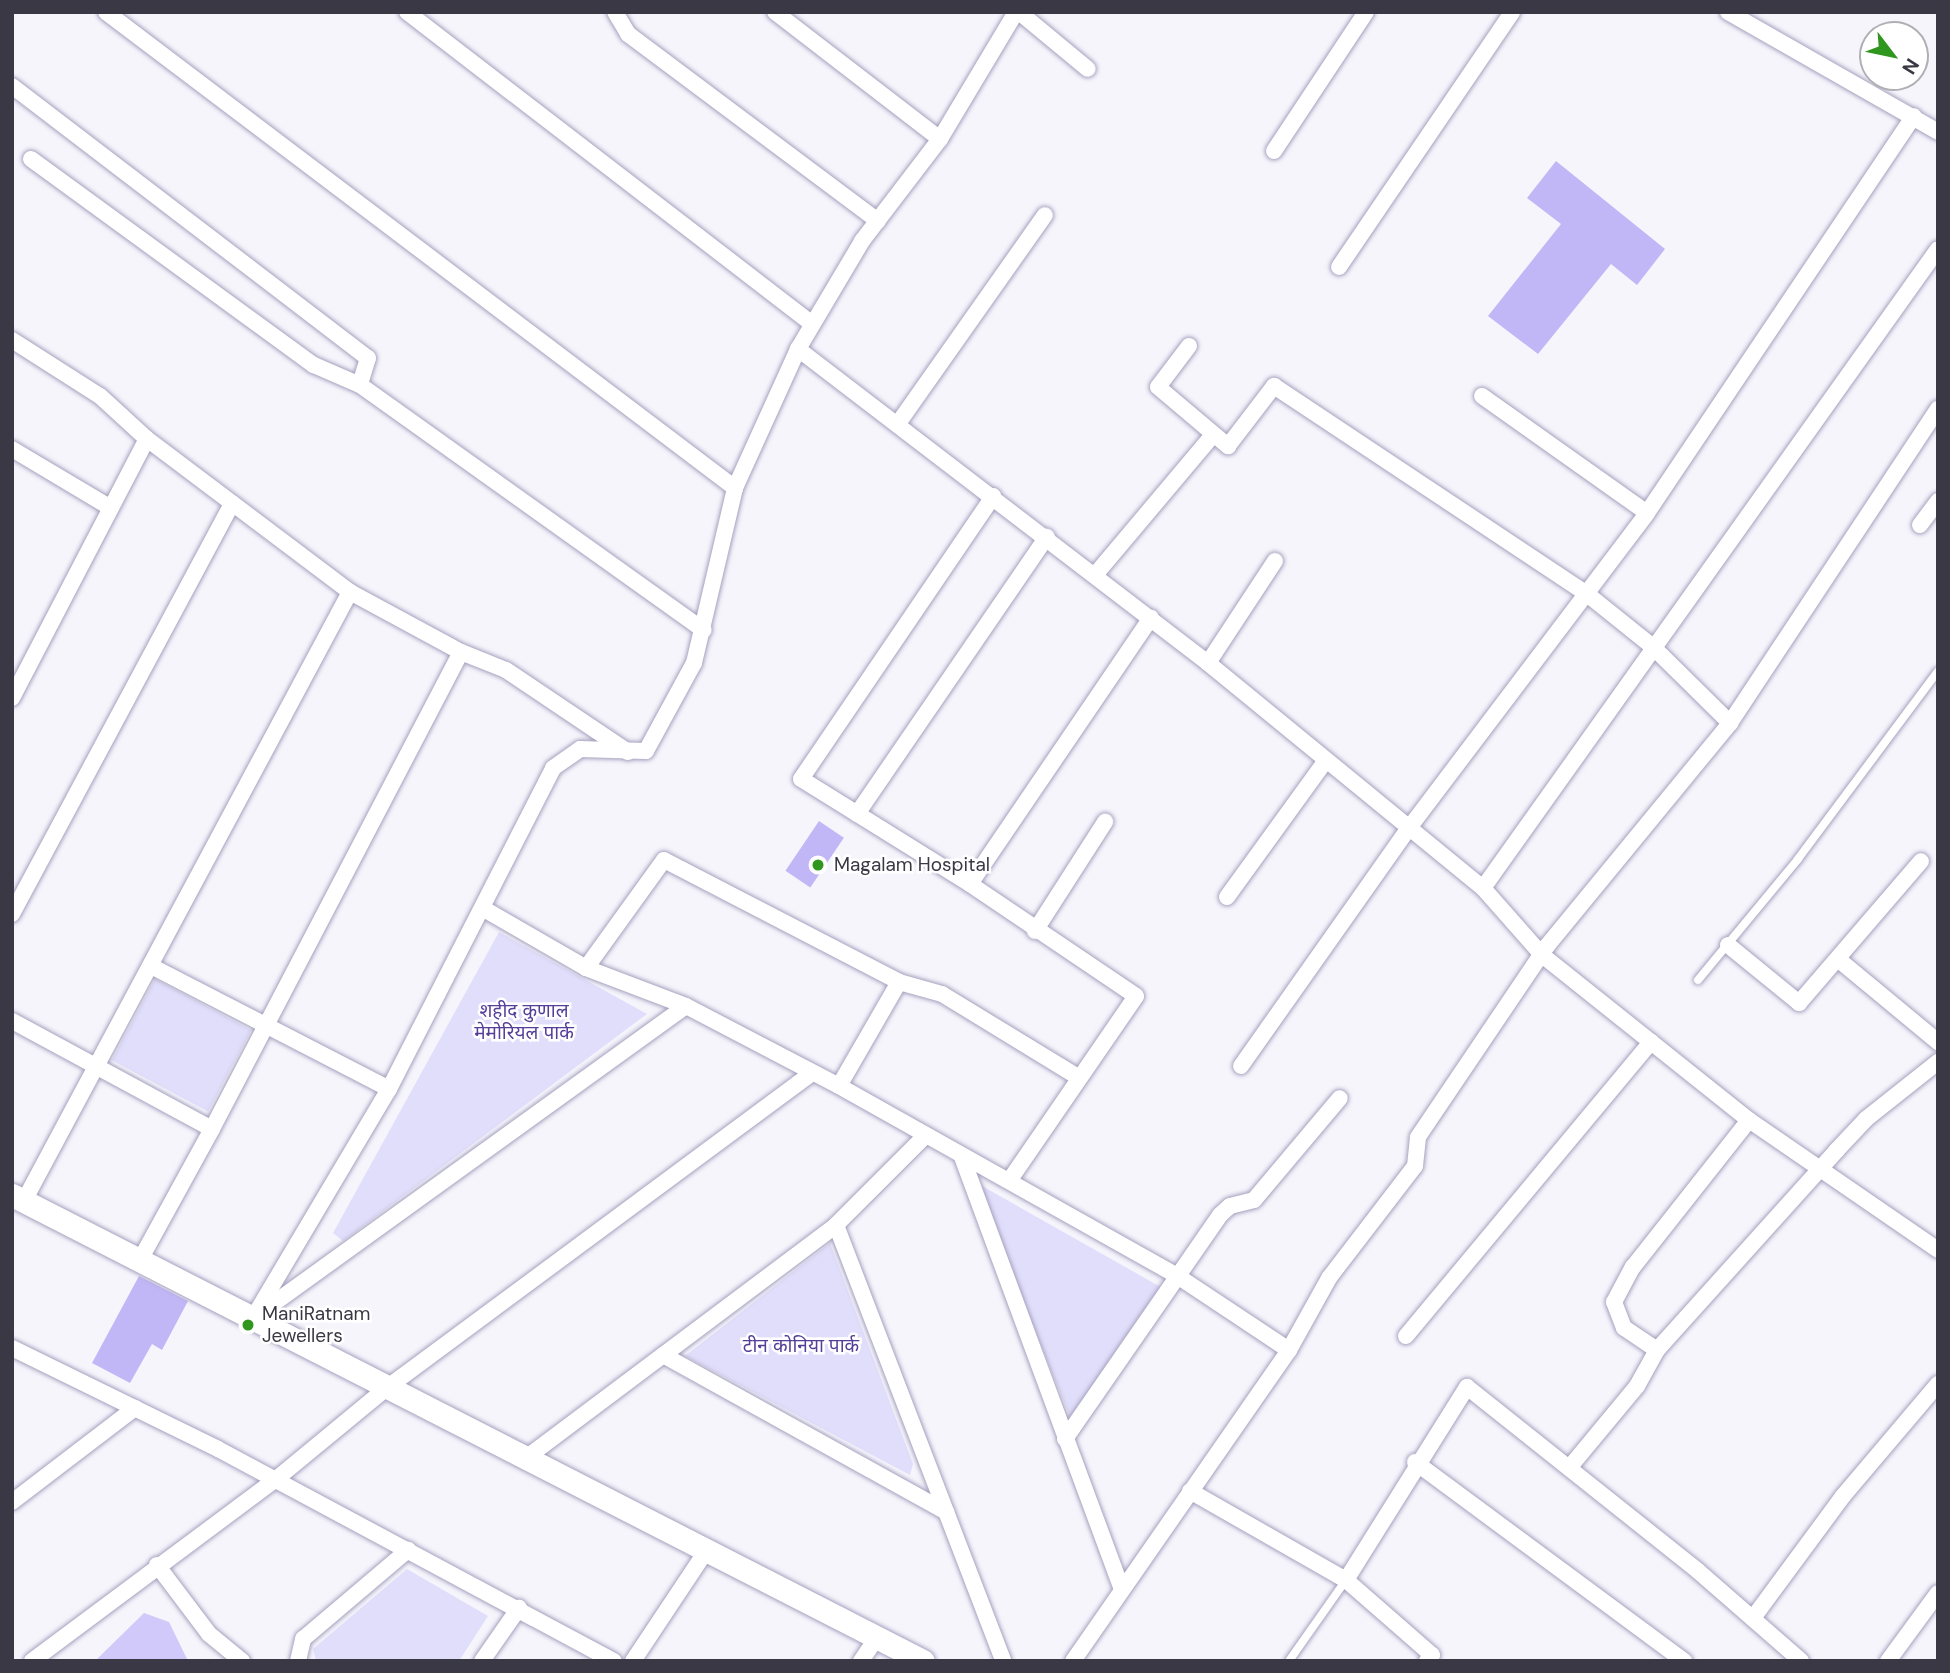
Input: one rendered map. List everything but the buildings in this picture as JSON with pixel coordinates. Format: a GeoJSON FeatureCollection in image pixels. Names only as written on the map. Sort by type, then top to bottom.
{"type":"FeatureCollection","features":[{"type":"Feature","properties":{"kind":"street"},"geometry":{"type":"LineString","coordinates":[[107,12],[734,488]]}},
{"type":"Feature","properties":{"kind":"street"},"geometry":{"type":"LineString","coordinates":[[407,12],[811,323]]}},
{"type":"Feature","properties":{"kind":"street"},"geometry":{"type":"LineString","coordinates":[[615,12],[628,34],[878,221]]}},
{"type":"Feature","properties":{"kind":"street"},"geometry":{"type":"LineString","coordinates":[[775,12],[940,139]]}},
{"type":"Feature","properties":{"kind":"street"},"geometry":{"type":"LineString","coordinates":[[253,1318],[389,1088],[484,909],[553,768],[580,749],[630,754],[646,751],[694,663],[734,488],[811,323],[878,221],[940,139],[1018,12],[1088,69]]}},
{"type":"Feature","properties":{"kind":"street"},"geometry":{"type":"LineString","coordinates":[[1274,151],[1366,12]]}},
{"type":"Feature","properties":{"kind":"street"},"geometry":{"type":"LineString","coordinates":[[1339,267],[1512,12]]}},
{"type":"Feature","properties":{"kind":"street"},"geometry":{"type":"LineString","coordinates":[[1729,12],[1938,132]]}},
{"type":"Feature","properties":{"kind":"street"},"geometry":{"type":"LineString","coordinates":[[12,86],[368,358],[360,385]]}},
{"type":"Feature","properties":{"kind":"street"},"geometry":{"type":"LineString","coordinates":[[1241,1066],[1409,828],[1647,513],[1914,116]]}},
{"type":"Feature","properties":{"kind":"street"},"geometry":{"type":"LineString","coordinates":[[31,159],[314,365],[360,385],[703,630]]}},
{"type":"Feature","properties":{"kind":"street"},"geometry":{"type":"LineString","coordinates":[[899,422],[1045,215]]}},
{"type":"Feature","properties":{"kind":"street"},"geometry":{"type":"LineString","coordinates":[[1483,888],[1652,646],[1938,249]]}},
{"type":"Feature","properties":{"kind":"street"},"geometry":{"type":"LineString","coordinates":[[12,340],[100,396],[147,439],[350,592],[461,652],[506,670],[630,754]]}},
{"type":"Feature","properties":{"kind":"street"},"geometry":{"type":"LineString","coordinates":[[1189,346],[1158,387],[1228,446],[1274,386],[1587,594],[1652,646],[1730,723]]}},
{"type":"Feature","properties":{"kind":"street"},"geometry":{"type":"LineString","coordinates":[[798,349],[899,422],[1208,663],[1483,888],[1542,955],[1749,1120],[1818,1172],[1938,1250]]}},
{"type":"Feature","properties":{"kind":"street"},"geometry":{"type":"LineString","coordinates":[[1482,396],[1647,513]]}},
{"type":"Feature","properties":{"kind":"street"},"geometry":{"type":"LineString","coordinates":[[1073,1661],[1289,1350],[1329,1278],[1415,1166],[1418,1137],[1542,955],[1730,723],[1938,409]]}},
{"type":"Feature","properties":{"kind":"street"},"geometry":{"type":"LineString","coordinates":[[1095,575],[1213,435]]}},
{"type":"Feature","properties":{"kind":"street"},"geometry":{"type":"LineString","coordinates":[[12,698],[147,439]]}},
{"type":"Feature","properties":{"kind":"street"},"geometry":{"type":"LineString","coordinates":[[12,449],[111,508]]}},
{"type":"Feature","properties":{"kind":"street"},"geometry":{"type":"LineString","coordinates":[[993,496],[801,779],[970,884],[1035,931],[1136,996],[1009,1181]]}},
{"type":"Feature","properties":{"kind":"street"},"geometry":{"type":"LineString","coordinates":[[1920,525],[1938,502]]}},
{"type":"Feature","properties":{"kind":"street"},"geometry":{"type":"LineString","coordinates":[[12,914],[232,503]]}},
{"type":"Feature","properties":{"kind":"street"},"geometry":{"type":"LineString","coordinates":[[857,814],[1047,537]]}},
{"type":"Feature","properties":{"kind":"street"},"geometry":{"type":"LineString","coordinates":[[1208,663],[1275,561]]}},
{"type":"Feature","properties":{"kind":"street"},"geometry":{"type":"LineString","coordinates":[[350,592],[151,966],[18,1198],[923,1661]]}},
{"type":"Feature","properties":{"kind":"street"},"geometry":{"type":"LineString","coordinates":[[970,884],[1151,618]]}},
{"type":"Feature","properties":{"kind":"street"},"geometry":{"type":"LineString","coordinates":[[140,1261],[267,1028],[461,652]]}},
{"type":"Feature","properties":{"kind":"street"},"geometry":{"type":"LineString","coordinates":[[1227,897],[1326,760]]}},
{"type":"Feature","properties":{"kind":"street"},"geometry":{"type":"LineString","coordinates":[[1035,931],[1105,822]]}},
{"type":"Feature","properties":{"kind":"street"},"geometry":{"type":"LineString","coordinates":[[586,968],[664,860],[899,982],[942,994],[1078,1077]]}},
{"type":"Feature","properties":{"kind":"street"},"geometry":{"type":"LineString","coordinates":[[1728,945],[1799,1003],[1839,960],[1921,861]]}},
{"type":"Feature","properties":{"kind":"street"},"geometry":{"type":"LineString","coordinates":[[484,909],[586,968],[686,1006],[839,1086],[924,1137],[1009,1181],[1179,1277],[1289,1350]]}},
{"type":"Feature","properties":{"kind":"street"},"geometry":{"type":"LineString","coordinates":[[1839,960],[1938,1042]]}},
{"type":"Feature","properties":{"kind":"street"},"geometry":{"type":"LineString","coordinates":[[151,966],[267,1028],[389,1088]]}},
{"type":"Feature","properties":{"kind":"street"},"geometry":{"type":"LineString","coordinates":[[839,1086],[899,982]]}},
{"type":"Feature","properties":{"kind":"street"},"geometry":{"type":"LineString","coordinates":[[253,1318],[686,1006]]}},
{"type":"Feature","properties":{"kind":"street"},"geometry":{"type":"LineString","coordinates":[[12,1021],[212,1129]]}},
{"type":"Feature","properties":{"kind":"street"},"geometry":{"type":"LineString","coordinates":[[1406,1336],[1651,1042]]}},
{"type":"Feature","properties":{"kind":"street"},"geometry":{"type":"LineString","coordinates":[[1569,1468],[1637,1386],[1657,1350],[1866,1119],[1938,1062]]}},
{"type":"Feature","properties":{"kind":"street"},"geometry":{"type":"LineString","coordinates":[[32,1661],[157,1565],[275,1480],[388,1387],[812,1073]]}},
{"type":"Feature","properties":{"kind":"street"},"geometry":{"type":"LineString","coordinates":[[1065,1439],[1225,1209],[1254,1200],[1340,1098]]}},
{"type":"Feature","properties":{"kind":"street"},"geometry":{"type":"LineString","coordinates":[[1657,1350],[1624,1328],[1614,1302],[1633,1267],[1749,1120]]}},
{"type":"Feature","properties":{"kind":"street"},"geometry":{"type":"LineString","coordinates":[[526,1458],[836,1225],[924,1137]]}},
{"type":"Feature","properties":{"kind":"street"},"geometry":{"type":"LineString","coordinates":[[962,1157],[1122,1589]]}},
{"type":"Feature","properties":{"kind":"street"},"geometry":{"type":"LineString","coordinates":[[836,1225],[1003,1661]]}},
{"type":"Feature","properties":{"kind":"street"},"geometry":{"type":"LineString","coordinates":[[12,1348],[275,1480],[614,1661]]}},
{"type":"Feature","properties":{"kind":"street"},"geometry":{"type":"LineString","coordinates":[[663,1355],[946,1512]]}},
{"type":"Feature","properties":{"kind":"street"},"geometry":{"type":"LineString","coordinates":[[1752,1618],[1843,1496],[1938,1384]]}},
{"type":"Feature","properties":{"kind":"street"},"geometry":{"type":"LineString","coordinates":[[1346,1580],[1415,1462],[1467,1387],[1752,1618],[1801,1661]]}},
{"type":"Feature","properties":{"kind":"street"},"geometry":{"type":"LineString","coordinates":[[12,1502],[135,1408]]}},
{"type":"Feature","properties":{"kind":"street"},"geometry":{"type":"LineString","coordinates":[[1415,1462],[1684,1661]]}},
{"type":"Feature","properties":{"kind":"street"},"geometry":{"type":"LineString","coordinates":[[1190,1491],[1346,1580],[1432,1655],[1427,1661]]}},
{"type":"Feature","properties":{"kind":"street"},"geometry":{"type":"LineString","coordinates":[[298,1661],[303,1639],[408,1550]]}},
{"type":"Feature","properties":{"kind":"street"},"geometry":{"type":"LineString","coordinates":[[633,1661],[706,1551]]}},
{"type":"Feature","properties":{"kind":"street"},"geometry":{"type":"LineString","coordinates":[[157,1565],[209,1634],[242,1661]]}},
{"type":"Feature","properties":{"kind":"street"},"geometry":{"type":"LineString","coordinates":[[1888,1661],[1938,1594]]}},
{"type":"Feature","properties":{"kind":"street"},"geometry":{"type":"LineString","coordinates":[[482,1661],[519,1608]]}},
{"type":"Feature","properties":{"kind":"street"},"geometry":{"type":"LineString","coordinates":[[861,1661],[877,1637]]}},
{"type":"Feature","properties":{"kind":"lane"},"geometry":{"type":"LineString","coordinates":[[1698,980],[1728,945],[1938,671]]}},
{"type":"Feature","properties":{"kind":"lane"},"geometry":{"type":"LineString","coordinates":[[1290,1661],[1346,1580]]}},
{"type":"Feature","properties":{"kind":"green space","name":"शहीद कुणाल मेमोरियल पार्क"},"geometry":{"type":"Polygon","coordinates":[[[499,932],[647,1014],[343,1241],[333,1233],[499,932]]]}},
{"type":"Feature","properties":{"kind":"green space"},"geometry":{"type":"Polygon","coordinates":[[[155,979],[251,1030],[208,1111],[112,1060],[155,979]]]}},
{"type":"Feature","properties":{"kind":"green space"},"geometry":{"type":"Polygon","coordinates":[[[982,1186],[1166,1290],[1071,1419],[978,1190],[982,1186]]]}},
{"type":"Feature","properties":{"kind":"green space","name":"टीन कोनिया पार्क"},"geometry":{"type":"Polygon","coordinates":[[[830,1243],[913,1464],[910,1475],[685,1356],[830,1243]]]}},
{"type":"Feature","properties":{"kind":"green space"},"geometry":{"type":"Polygon","coordinates":[[[407,1569],[488,1616],[459,1661],[316,1661],[313,1649],[407,1569]]]}},
{"type":"Feature","properties":{"kind":"shaded area"},"geometry":{"type":"Polygon","coordinates":[[[144,1613],[169,1622],[188,1661],[95,1661],[144,1613]]]}},
{"type":"Feature","properties":{"kind":"place","name":"Magalam Hospital"},"geometry":{"type":"Point","coordinates":[818,865]}},
{"type":"Feature","properties":{"kind":"place","name":"ManiRatnam Jewellers"},"geometry":{"type":"Point","coordinates":[248,1325]}}]}
